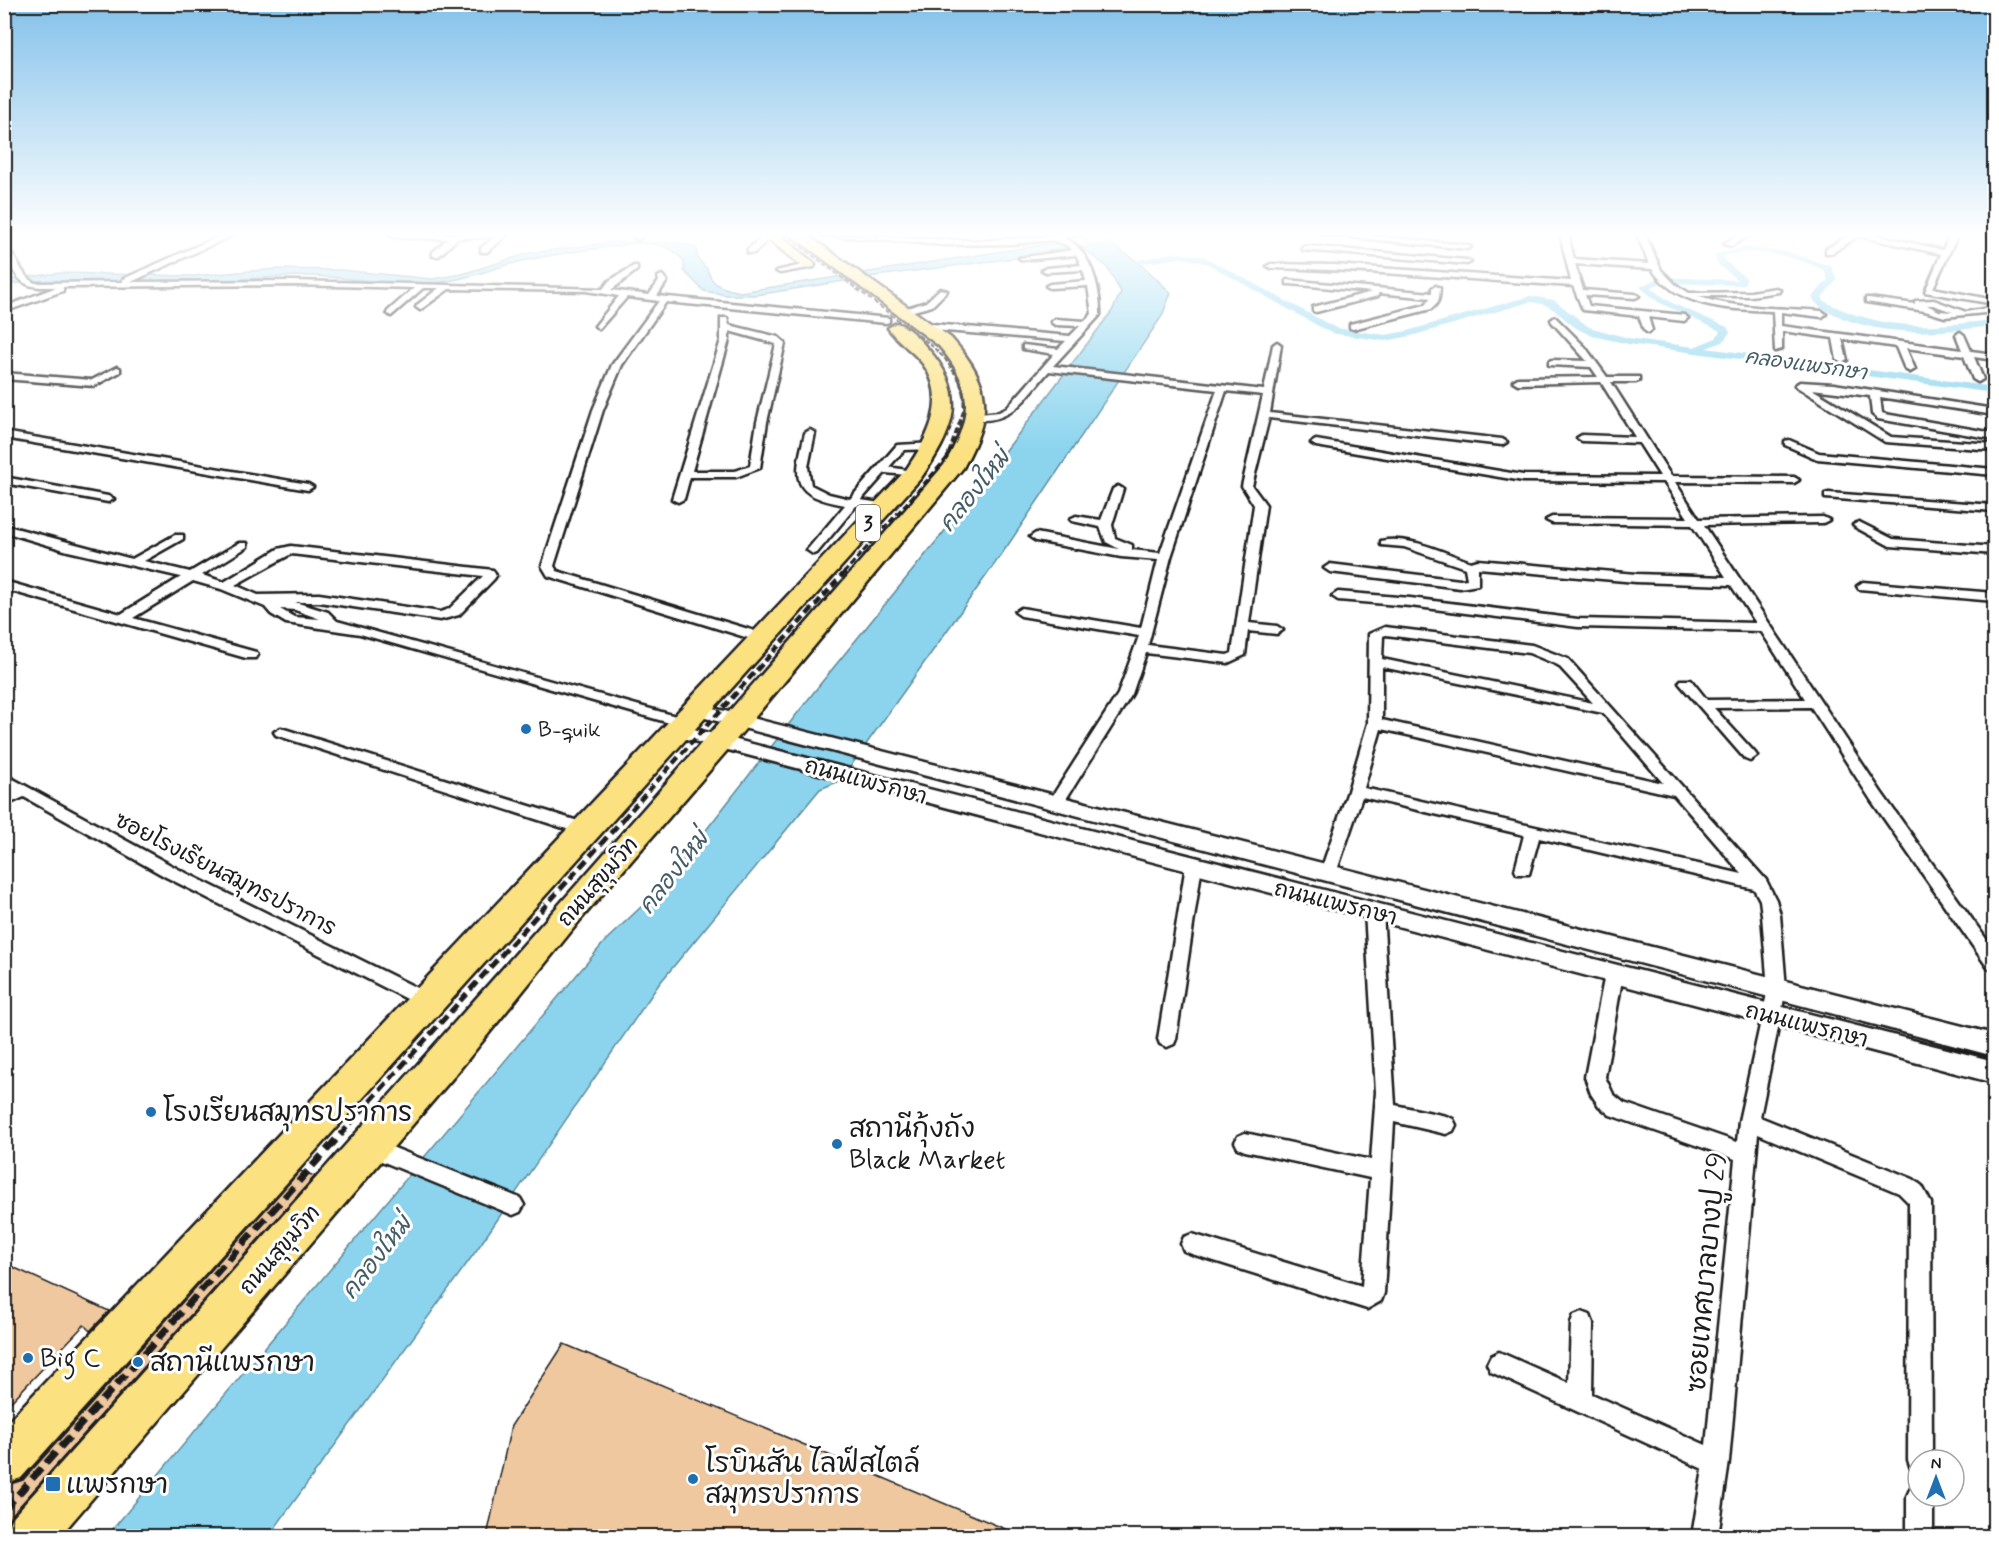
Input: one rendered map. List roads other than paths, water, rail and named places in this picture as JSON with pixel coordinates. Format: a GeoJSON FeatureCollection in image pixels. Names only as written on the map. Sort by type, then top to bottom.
{"type":"FeatureCollection","features":[{"type":"Feature","properties":{"kind":"highway","name":"ถนนสุขุมวิท"},"geometry":{"type":"LineString","coordinates":[[4,1461],[914,474],[934,446],[941,429],[945,409],[945,392],[932,361],[894,316],[881,306]]}},
{"type":"Feature","properties":{"kind":"highway","name":"ถนนสุขุมวิท"},"geometry":{"type":"LineString","coordinates":[[28,1536],[385,1153],[632,842],[953,468],[964,450],[974,417],[972,380],[964,364],[945,342],[921,326],[894,316]]}},
{"type":"Feature","properties":{"kind":"highway"},"geometry":{"type":"LineString","coordinates":[[588,830],[632,842]]}},
{"type":"Feature","properties":{"kind":"main road","name":"ถนนแพรกษา"},"geometry":{"type":"LineString","coordinates":[[687,721],[729,731],[778,731],[1995,1045]]}},
{"type":"Feature","properties":{"kind":"main road","name":"ถนนแพรกษา"},"geometry":{"type":"LineString","coordinates":[[687,721],[729,731],[758,752],[1995,1072]]}},
{"type":"Feature","properties":{"kind":"street"},"geometry":{"type":"LineString","coordinates":[[391,314],[400,306]]}},
{"type":"Feature","properties":{"kind":"street"},"geometry":{"type":"LineString","coordinates":[[599,326],[615,306]]}},
{"type":"Feature","properties":{"kind":"street"},"geometry":{"type":"LineString","coordinates":[[659,306],[617,365],[598,410],[548,566],[552,573],[763,638]]}},
{"type":"Feature","properties":{"kind":"street"},"geometry":{"type":"LineString","coordinates":[[678,499],[725,340],[724,327],[729,306]]}},
{"type":"Feature","properties":{"kind":"street"},"geometry":{"type":"LineString","coordinates":[[743,306],[894,316],[923,306]]}},
{"type":"Feature","properties":{"kind":"street"},"geometry":{"type":"LineString","coordinates":[[974,417],[1006,413],[1072,339],[1089,324],[1097,311],[1096,306]]}},
{"type":"Feature","properties":{"kind":"street"},"geometry":{"type":"LineString","coordinates":[[1317,309],[1330,306]]}},
{"type":"Feature","properties":{"kind":"street"},"geometry":{"type":"LineString","coordinates":[[1353,326],[1430,306]]}},
{"type":"Feature","properties":{"kind":"street"},"geometry":{"type":"LineString","coordinates":[[1583,306],[1589,310],[1684,318]]}},
{"type":"Feature","properties":{"kind":"street"},"geometry":{"type":"LineString","coordinates":[[1721,306],[1822,314]]}},
{"type":"Feature","properties":{"kind":"street"},"geometry":{"type":"LineString","coordinates":[[1908,306],[1928,309],[1942,316],[1995,310]]}},
{"type":"Feature","properties":{"kind":"street"},"geometry":{"type":"LineString","coordinates":[[1777,309],[1778,349]]}},
{"type":"Feature","properties":{"kind":"street"},"geometry":{"type":"LineString","coordinates":[[1643,315],[1647,330]]}},
{"type":"Feature","properties":{"kind":"street"},"geometry":{"type":"LineString","coordinates":[[1555,320],[1580,345],[1607,381],[1617,402],[1670,480],[1763,627],[1816,703],[1876,796],[1995,963]]}},
{"type":"Feature","properties":{"kind":"street"},"geometry":{"type":"LineString","coordinates":[[1055,322],[1089,324]]}},
{"type":"Feature","properties":{"kind":"street"},"geometry":{"type":"LineString","coordinates":[[921,326],[1072,339]]}},
{"type":"Feature","properties":{"kind":"street"},"geometry":{"type":"LineString","coordinates":[[686,474],[736,474],[755,468],[762,422],[781,343],[775,339],[724,327]]}},
{"type":"Feature","properties":{"kind":"street"},"geometry":{"type":"LineString","coordinates":[[1777,328],[1995,357]]}},
{"type":"Feature","properties":{"kind":"street"},"geometry":{"type":"LineString","coordinates":[[1960,335],[1978,379]]}},
{"type":"Feature","properties":{"kind":"street"},"geometry":{"type":"LineString","coordinates":[[1837,336],[1842,360]]}},
{"type":"Feature","properties":{"kind":"street"},"geometry":{"type":"LineString","coordinates":[[1140,648],[1235,658],[1238,655],[1260,505],[1247,486],[1265,415],[1276,345]]}},
{"type":"Feature","properties":{"kind":"street"},"geometry":{"type":"LineString","coordinates":[[1900,345],[1910,369]]}},
{"type":"Feature","properties":{"kind":"street"},"geometry":{"type":"LineString","coordinates":[[1026,346],[1060,352]]}},
{"type":"Feature","properties":{"kind":"street"},"geometry":{"type":"LineString","coordinates":[[1552,363],[1594,364]]}},
{"type":"Feature","properties":{"kind":"street"},"geometry":{"type":"LineString","coordinates":[[1046,368],[1268,393]]}},
{"type":"Feature","properties":{"kind":"street"},"geometry":{"type":"LineString","coordinates":[[74,394],[117,370]]}},
{"type":"Feature","properties":{"kind":"street"},"geometry":{"type":"LineString","coordinates":[[4,376],[94,383]]}},
{"type":"Feature","properties":{"kind":"street"},"geometry":{"type":"LineString","coordinates":[[1518,381],[1636,379]]}},
{"type":"Feature","properties":{"kind":"street"},"geometry":{"type":"LineString","coordinates":[[1994,413],[1807,383],[1800,385],[1889,440],[1995,447]]}},
{"type":"Feature","properties":{"kind":"street"},"geometry":{"type":"LineString","coordinates":[[1056,803],[1125,694],[1146,633],[1166,555],[1222,388]]}},
{"type":"Feature","properties":{"kind":"street"},"geometry":{"type":"LineString","coordinates":[[1875,393],[1877,414],[1882,417],[1995,436]]}},
{"type":"Feature","properties":{"kind":"street"},"geometry":{"type":"LineString","coordinates":[[1265,415],[1314,421],[1523,478],[1794,480]]}},
{"type":"Feature","properties":{"kind":"street"},"geometry":{"type":"LineString","coordinates":[[810,433],[802,469],[803,481],[812,491],[854,502],[883,506]]}},
{"type":"Feature","properties":{"kind":"street"},"geometry":{"type":"LineString","coordinates":[[4,435],[308,487]]}},
{"type":"Feature","properties":{"kind":"street"},"geometry":{"type":"LineString","coordinates":[[1582,438],[1642,440]]}},
{"type":"Feature","properties":{"kind":"street"},"geometry":{"type":"LineString","coordinates":[[1316,443],[1408,445],[1502,442]]}},
{"type":"Feature","properties":{"kind":"street"},"geometry":{"type":"LineString","coordinates":[[1789,443],[1811,455],[1832,458],[1995,472]]}},
{"type":"Feature","properties":{"kind":"street"},"geometry":{"type":"LineString","coordinates":[[813,550],[902,447],[934,446]]}},
{"type":"Feature","properties":{"kind":"street"},"geometry":{"type":"LineString","coordinates":[[882,469],[914,474]]}},
{"type":"Feature","properties":{"kind":"street"},"geometry":{"type":"LineString","coordinates":[[4,480],[108,499]]}},
{"type":"Feature","properties":{"kind":"street"},"geometry":{"type":"LineString","coordinates":[[1118,489],[1106,524],[1107,535],[1113,544],[1166,555]]}},
{"type":"Feature","properties":{"kind":"street"},"geometry":{"type":"LineString","coordinates":[[1828,496],[1995,508]]}},
{"type":"Feature","properties":{"kind":"street"},"geometry":{"type":"LineString","coordinates":[[1076,519],[1106,524]]}},
{"type":"Feature","properties":{"kind":"street"},"geometry":{"type":"LineString","coordinates":[[1552,520],[1696,522],[1822,520]]}},
{"type":"Feature","properties":{"kind":"street"},"geometry":{"type":"LineString","coordinates":[[1859,525],[1890,542],[1995,551]]}},
{"type":"Feature","properties":{"kind":"street"},"geometry":{"type":"LineString","coordinates":[[4,528],[225,586],[263,602],[276,615],[307,624],[332,624],[687,721]]}},
{"type":"Feature","properties":{"kind":"street"},"geometry":{"type":"LineString","coordinates":[[133,563],[179,537]]}},
{"type":"Feature","properties":{"kind":"street"},"geometry":{"type":"LineString","coordinates":[[1036,537],[1121,553],[1166,555]]}},
{"type":"Feature","properties":{"kind":"street"},"geometry":{"type":"LineString","coordinates":[[1385,543],[1405,544],[1471,566],[1478,564],[1636,578],[1734,581]]}},
{"type":"Feature","properties":{"kind":"street"},"geometry":{"type":"LineString","coordinates":[[122,619],[243,545]]}},
{"type":"Feature","properties":{"kind":"street"},"geometry":{"type":"LineString","coordinates":[[225,586],[282,552],[291,550],[489,573],[490,576],[454,612],[440,616],[319,598],[263,602]]}},
{"type":"Feature","properties":{"kind":"street"},"geometry":{"type":"LineString","coordinates":[[1330,568],[1469,584],[1474,582],[1471,566]]}},
{"type":"Feature","properties":{"kind":"street"},"geometry":{"type":"LineString","coordinates":[[4,585],[251,655]]}},
{"type":"Feature","properties":{"kind":"street"},"geometry":{"type":"LineString","coordinates":[[1863,586],[1995,597]]}},
{"type":"Feature","properties":{"kind":"street"},"geometry":{"type":"LineString","coordinates":[[1338,596],[1421,603],[1578,623],[1763,627]]}},
{"type":"Feature","properties":{"kind":"street"},"geometry":{"type":"LineString","coordinates":[[1021,612],[1146,633]]}},
{"type":"Feature","properties":{"kind":"street"},"geometry":{"type":"LineString","coordinates":[[1242,626],[1277,630]]}},
{"type":"Feature","properties":{"kind":"street"},"geometry":{"type":"LineString","coordinates":[[1328,873],[1356,791],[1375,723],[1376,634],[1385,631],[1532,649],[1563,662],[1760,884]]}},
{"type":"Feature","properties":{"kind":"street"},"geometry":{"type":"LineString","coordinates":[[1377,662],[1608,710]]}},
{"type":"Feature","properties":{"kind":"street"},"geometry":{"type":"LineString","coordinates":[[1686,683],[1750,756]]}},
{"type":"Feature","properties":{"kind":"street"},"geometry":{"type":"LineString","coordinates":[[1703,704],[1816,703]]}},
{"type":"Feature","properties":{"kind":"street"},"geometry":{"type":"LineString","coordinates":[[1375,723],[1678,791]]}},
{"type":"Feature","properties":{"kind":"street"},"geometry":{"type":"LineString","coordinates":[[281,732],[588,830]]}},
{"type":"Feature","properties":{"kind":"street","name":"ซอยโรงเรียนสมุทรปราการ"},"geometry":{"type":"LineString","coordinates":[[4,779],[172,873],[429,1002]]}},
{"type":"Feature","properties":{"kind":"street"},"geometry":{"type":"LineString","coordinates":[[4,801],[24,791]]}},
{"type":"Feature","properties":{"kind":"street"},"geometry":{"type":"LineString","coordinates":[[1356,791],[1760,884]]}},
{"type":"Feature","properties":{"kind":"street"},"geometry":{"type":"LineString","coordinates":[[1523,870],[1532,832]]}},
{"type":"Feature","properties":{"kind":"street"},"geometry":{"type":"LineString","coordinates":[[1167,1039],[1194,865]]}},
{"type":"Feature","properties":{"kind":"street","name":"ซอยเทศบาลบางปู 29"},"geometry":{"type":"LineString","coordinates":[[1705,1536],[1717,1462],[1749,1121],[1777,989],[1771,915],[1768,900],[1760,884]]}},
{"type":"Feature","properties":{"kind":"street"},"geometry":{"type":"LineString","coordinates":[[1192,1244],[1367,1298],[1373,1293],[1386,1092],[1374,912]]}},
{"type":"Feature","properties":{"kind":"street"},"geometry":{"type":"LineString","coordinates":[[1614,974],[1595,1077],[1598,1088],[1606,1100],[1637,1117],[1746,1154]]}},
{"type":"Feature","properties":{"kind":"street"},"geometry":{"type":"LineString","coordinates":[[1385,1111],[1446,1125]]}},
{"type":"Feature","properties":{"kind":"street"},"geometry":{"type":"LineString","coordinates":[[1749,1121],[1906,1186],[1915,1194],[1920,1203],[1920,1448]]}},
{"type":"Feature","properties":{"kind":"street"},"geometry":{"type":"LineString","coordinates":[[1245,1142],[1381,1171]]}},
{"type":"Feature","properties":{"kind":"street"},"geometry":{"type":"LineString","coordinates":[[385,1153],[513,1205]]}},
{"type":"Feature","properties":{"kind":"street"},"geometry":{"type":"LineString","coordinates":[[1580,1400],[1582,1323]]}},
{"type":"Feature","properties":{"kind":"street"},"geometry":{"type":"LineString","coordinates":[[1499,1364],[1717,1462]]}},
{"type":"Feature","properties":{"kind":"street"},"geometry":{"type":"LineString","coordinates":[[1920,1508],[1920,1536]]}},
{"type":"Feature","properties":{"kind":"water","name":"คลองใหม่"},"geometry":{"type":"Polygon","coordinates":[[[1114,306],[1166,306],[1162,316],[1008,545],[840,781],[820,789],[659,984],[476,1251],[269,1536],[107,1536],[606,940],[660,889],[821,683],[943,533],[1114,306]]]}},
{"type":"Feature","properties":{"kind":"waterway","name":"คลองแพรกษา"},"geometry":{"type":"LineString","coordinates":[[1289,306],[1334,331],[1385,338],[1408,334],[1506,306]]}},
{"type":"Feature","properties":{"kind":"waterway","name":"คลองแพรกษา"},"geometry":{"type":"LineString","coordinates":[[1558,306],[1577,324],[1586,329],[1628,341],[1994,390]]}},
{"type":"Feature","properties":{"kind":"waterway"},"geometry":{"type":"LineString","coordinates":[[1671,306],[1724,329],[1725,332],[1720,340],[1698,348]]}},
{"type":"Feature","properties":{"kind":"waterway"},"geometry":{"type":"LineString","coordinates":[[1826,306],[1863,322],[1884,327],[1926,329],[1994,323]]}},
{"type":"Feature","properties":{"kind":"railway"},"geometry":{"type":"LineString","coordinates":[[879,306],[931,345],[945,359],[960,382]]}},
{"type":"Feature","properties":{"kind":"railway"},"geometry":{"type":"LineString","coordinates":[[843,574],[947,458],[964,410],[960,382]]}},
{"type":"Feature","properties":{"kind":"railway"},"geometry":{"type":"LineString","coordinates":[[623,819],[845,572]]}},
{"type":"Feature","properties":{"kind":"railway"},"geometry":{"type":"LineString","coordinates":[[340,1135],[625,817]]}},
{"type":"Feature","properties":{"kind":"railway"},"geometry":{"type":"LineString","coordinates":[[4,1510],[342,1133]]}},
{"type":"Feature","properties":{"kind":"place","name":"B-quik"},"geometry":{"type":"Point","coordinates":[526,729]}},
{"type":"Feature","properties":{"kind":"place","name":"โรงเรียนสมุทรปราการ"},"geometry":{"type":"Point","coordinates":[151,1112]}},
{"type":"Feature","properties":{"kind":"place","name":"สถานีกุ้งถัง Black Market"},"geometry":{"type":"Point","coordinates":[837,1144]}},
{"type":"Feature","properties":{"kind":"place","name":"Big C"},"geometry":{"type":"Point","coordinates":[28,1358]}},
{"type":"Feature","properties":{"kind":"place","name":"สถานีแพรกษา"},"geometry":{"type":"Point","coordinates":[138,1362]}},
{"type":"Feature","properties":{"kind":"place","name":"โรบินสัน ไลฟ์สไตล์ สมุทรปราการ"},"geometry":{"type":"Point","coordinates":[693,1479]}},
{"type":"Feature","properties":{"kind":"place","name":"แพรกษา"},"geometry":{"type":"Point","coordinates":[53,1484]}}]}
